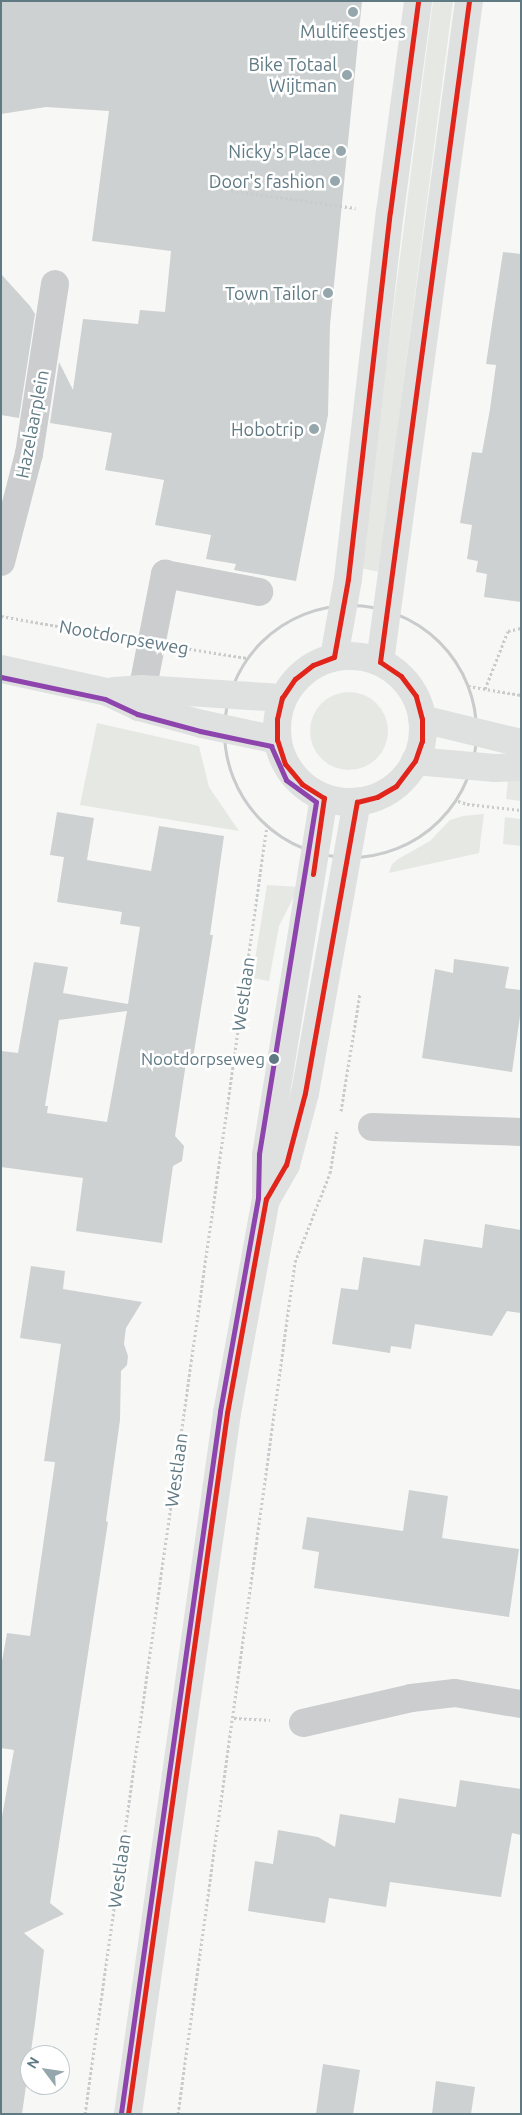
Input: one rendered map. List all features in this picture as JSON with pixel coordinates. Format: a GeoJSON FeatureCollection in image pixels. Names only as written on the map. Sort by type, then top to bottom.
{"type":"FeatureCollection","features":[{"type":"Feature","properties":{"kind":"main road"},"geometry":{"type":"LineString","coordinates":[[334,657],[348,579],[390,212],[418,1]]}},
{"type":"Feature","properties":{"kind":"main road"},"geometry":{"type":"LineString","coordinates":[[380,662],[469,1]]}},
{"type":"Feature","properties":{"kind":"main road"},"geometry":{"type":"LineString","coordinates":[[352,655],[380,662],[391,668],[409,685],[416,696],[422,719],[422,741],[415,761],[396,786],[378,797],[357,802],[340,802],[324,798],[312,792],[292,775],[280,752],[277,740],[277,719],[282,698],[304,672],[313,665],[334,657],[352,655]]}},
{"type":"Feature","properties":{"kind":"main road"},"geometry":{"type":"LineString","coordinates":[[1,669],[141,698],[282,698]]}},
{"type":"Feature","properties":{"kind":"main road"},"geometry":{"type":"LineString","coordinates":[[141,698],[202,724],[277,740]]}},
{"type":"Feature","properties":{"kind":"main road"},"geometry":{"type":"LineString","coordinates":[[422,719],[521,742]]}},
{"type":"Feature","properties":{"kind":"main road"},"geometry":{"type":"LineString","coordinates":[[415,761],[487,767],[521,767]]}},
{"type":"Feature","properties":{"kind":"main road"},"geometry":{"type":"LineString","coordinates":[[128,2114],[227,1413],[266,1199],[266,1155],[324,798]]}},
{"type":"Feature","properties":{"kind":"main road"},"geometry":{"type":"LineString","coordinates":[[266,1199],[286,1165],[305,1093],[357,802]]}},
{"type":"Feature","properties":{"kind":"street","name":"Hazelaarplein"},"geometry":{"type":"LineString","coordinates":[[1,562],[29,454],[56,284]]}},
{"type":"Feature","properties":{"kind":"street"},"geometry":{"type":"LineString","coordinates":[[141,698],[164,574],[259,592]]}},
{"type":"Feature","properties":{"kind":"street"},"geometry":{"type":"LineString","coordinates":[[372,1127],[521,1132]]}},
{"type":"Feature","properties":{"kind":"street"},"geometry":{"type":"LineString","coordinates":[[304,1722],[411,1698],[455,1693],[521,1704]]}},
{"type":"Feature","properties":{"kind":"path"},"geometry":{"type":"LineString","coordinates":[[206,187],[390,212]]}},
{"type":"Feature","properties":{"kind":"path"},"geometry":{"type":"LineString","coordinates":[[388,610],[413,622],[436,639],[460,669],[468,686],[521,695]]}},
{"type":"Feature","properties":{"kind":"path","name":"Nootdorpseweg"},"geometry":{"type":"LineString","coordinates":[[1,616],[248,658]]}},
{"type":"Feature","properties":{"kind":"path"},"geometry":{"type":"LineString","coordinates":[[485,689],[508,631],[521,628]]}},
{"type":"Feature","properties":{"kind":"path"},"geometry":{"type":"LineString","coordinates":[[455,800],[467,804],[521,810]]}},
{"type":"Feature","properties":{"kind":"path","name":"Westlaan"},"geometry":{"type":"LineString","coordinates":[[85,2114],[267,826]]}},
{"type":"Feature","properties":{"kind":"path"},"geometry":{"type":"LineString","coordinates":[[382,859],[383,852]]}},
{"type":"Feature","properties":{"kind":"path"},"geometry":{"type":"LineString","coordinates":[[340,1120],[360,993]]}},
{"type":"Feature","properties":{"kind":"path"},"geometry":{"type":"LineString","coordinates":[[178,2114],[296,1262],[330,1173],[338,1129]]}},
{"type":"Feature","properties":{"kind":"shaded area"},"geometry":{"type":"Polygon","coordinates":[[[433,1],[453,1],[379,572],[360,568],[433,1]]]}},
{"type":"Feature","properties":{"kind":"shaded area"},"geometry":{"type":"Polygon","coordinates":[[[349,692],[364,695],[377,703],[385,716],[388,731],[385,746],[377,759],[364,767],[349,770],[334,767],[321,759],[313,746],[310,731],[313,716],[321,703],[334,695],[349,692]]]}},
{"type":"Feature","properties":{"kind":"shaded area"},"geometry":{"type":"Polygon","coordinates":[[[97,723],[199,746],[209,787],[239,831],[80,805],[97,723]]]}},
{"type":"Feature","properties":{"kind":"shaded area"},"geometry":{"type":"Polygon","coordinates":[[[508,780],[521,780],[521,801],[506,799],[508,780]]]}},
{"type":"Feature","properties":{"kind":"shaded area"},"geometry":{"type":"Polygon","coordinates":[[[484,814],[479,853],[389,873],[392,864],[430,841],[450,820],[463,816],[484,814]]]}},
{"type":"Feature","properties":{"kind":"shaded area"},"geometry":{"type":"Polygon","coordinates":[[[505,817],[521,819],[521,846],[503,844],[505,817]]]}},
{"type":"Feature","properties":{"kind":"shaded area"},"geometry":{"type":"Polygon","coordinates":[[[267,885],[299,887],[279,926],[269,981],[252,978],[267,885]]]}},
{"type":"Feature","properties":{"kind":"building"},"geometry":{"type":"Polygon","coordinates":[[[1,1],[362,1],[330,325],[328,415],[296,581],[234,570],[236,564],[206,559],[211,535],[155,525],[164,480],[105,470],[112,433],[50,423],[59,362],[73,390],[83,319],[138,324],[140,310],[165,312],[171,251],[92,241],[109,111],[46,107],[1,114],[1,1]]]}},
{"type":"Feature","properties":{"kind":"building"},"geometry":{"type":"Polygon","coordinates":[[[503,252],[521,254],[521,602],[484,597],[487,574],[476,572],[478,561],[467,559],[472,525],[460,523],[472,452],[482,453],[490,409],[496,365],[486,364],[503,252]]]}},
{"type":"Feature","properties":{"kind":"building"},"geometry":{"type":"Polygon","coordinates":[[[1,274],[35,314],[19,418],[1,415],[1,274]]]}},
{"type":"Feature","properties":{"kind":"building"},"geometry":{"type":"Polygon","coordinates":[[[57,812],[94,818],[87,860],[151,871],[159,826],[224,836],[210,935],[213,935],[192,1064],[186,1063],[175,1136],[184,1146],[182,1161],[173,1166],[162,1243],[76,1231],[83,1178],[1,1167],[1,1051],[18,1053],[34,962],[68,967],[63,993],[128,1004],[140,927],[120,924],[122,912],[57,902],[64,857],[50,855],[57,812]],[[127,1011],[59,1020],[45,1106],[48,1106],[47,1113],[107,1122],[127,1011]]]}},
{"type":"Feature","properties":{"kind":"building"},"geometry":{"type":"Polygon","coordinates":[[[454,959],[509,967],[505,988],[521,990],[521,1009],[512,1072],[422,1058],[435,969],[453,973],[454,959]]]}},
{"type":"Feature","properties":{"kind":"building"},"geometry":{"type":"Polygon","coordinates":[[[485,1224],[521,1230],[521,1313],[507,1311],[492,1336],[415,1324],[411,1349],[391,1346],[390,1353],[332,1344],[341,1288],[358,1290],[363,1257],[420,1266],[424,1239],[482,1248],[485,1224]]]}},
{"type":"Feature","properties":{"kind":"building"},"geometry":{"type":"Polygon","coordinates":[[[31,1266],[65,1271],[63,1289],[142,1302],[126,1328],[124,1344],[128,1356],[127,1365],[121,1371],[120,1420],[106,1521],[108,1522],[50,1903],[64,1914],[24,1933],[44,1950],[35,2023],[32,2045],[20,2045],[20,2095],[25,2095],[22,2114],[1,2114],[1,1822],[14,1750],[1,1748],[1,1667],[7,1633],[30,1636],[55,1462],[44,1461],[61,1344],[20,1338],[31,1266]]]}},
{"type":"Feature","properties":{"kind":"building"},"geometry":{"type":"Polygon","coordinates":[[[409,1490],[448,1496],[442,1538],[519,1549],[509,1617],[314,1588],[319,1552],[302,1549],[307,1517],[403,1531],[409,1490]]]}},
{"type":"Feature","properties":{"kind":"building"},"geometry":{"type":"Polygon","coordinates":[[[460,1780],[521,1789],[521,1835],[512,1833],[501,1897],[390,1882],[386,1907],[329,1898],[325,1923],[248,1911],[255,1861],[273,1864],[278,1830],[318,1837],[335,1847],[340,1814],[395,1823],[399,1798],[456,1807],[460,1780]]]}},
{"type":"Feature","properties":{"kind":"building"},"geometry":{"type":"Polygon","coordinates":[[[323,2064],[360,2070],[353,2114],[316,2114],[323,2064]]]}},
{"type":"Feature","properties":{"kind":"building"},"geometry":{"type":"Polygon","coordinates":[[[436,2081],[475,2087],[471,2114],[432,2114],[436,2081]]]}},
{"type":"Feature","properties":{"kind":"transit line"},"geometry":{"type":"LineString","coordinates":[[313,874],[324,798],[302,784],[285,764],[277,740],[277,719],[282,698],[295,679],[313,665],[334,657],[348,579],[390,212],[418,1]]}},
{"type":"Feature","properties":{"kind":"transit line"},"geometry":{"type":"LineString","coordinates":[[128,2114],[227,1413],[266,1199],[286,1165],[305,1093],[357,802],[377,797],[396,786],[415,761],[422,741],[422,719],[416,696],[401,676],[380,662],[469,1]]}},
{"type":"Feature","properties":{"kind":"transit line"},"geometry":{"type":"LineString","coordinates":[[1,677],[105,699],[137,714],[200,731],[271,746],[286,780],[316,802],[259,1154],[258,1198],[220,1412],[121,2113]]}},
{"type":"Feature","properties":{"kind":"place","name":"Multifeestjes"},"geometry":{"type":"Point","coordinates":[353,12]}},
{"type":"Feature","properties":{"kind":"place","name":"Bike Totaal Wijtman"},"geometry":{"type":"Point","coordinates":[347,75]}},
{"type":"Feature","properties":{"kind":"place","name":"Nicky's Place"},"geometry":{"type":"Point","coordinates":[341,151]}},
{"type":"Feature","properties":{"kind":"place","name":"Door's fashion"},"geometry":{"type":"Point","coordinates":[335,181]}},
{"type":"Feature","properties":{"kind":"place","name":"Town Tailor"},"geometry":{"type":"Point","coordinates":[328,293]}},
{"type":"Feature","properties":{"kind":"place","name":"Hobotrip"},"geometry":{"type":"Point","coordinates":[314,429]}},
{"type":"Feature","properties":{"kind":"place","name":"Nootdorpseweg"},"geometry":{"type":"Point","coordinates":[274,1059]}}]}
